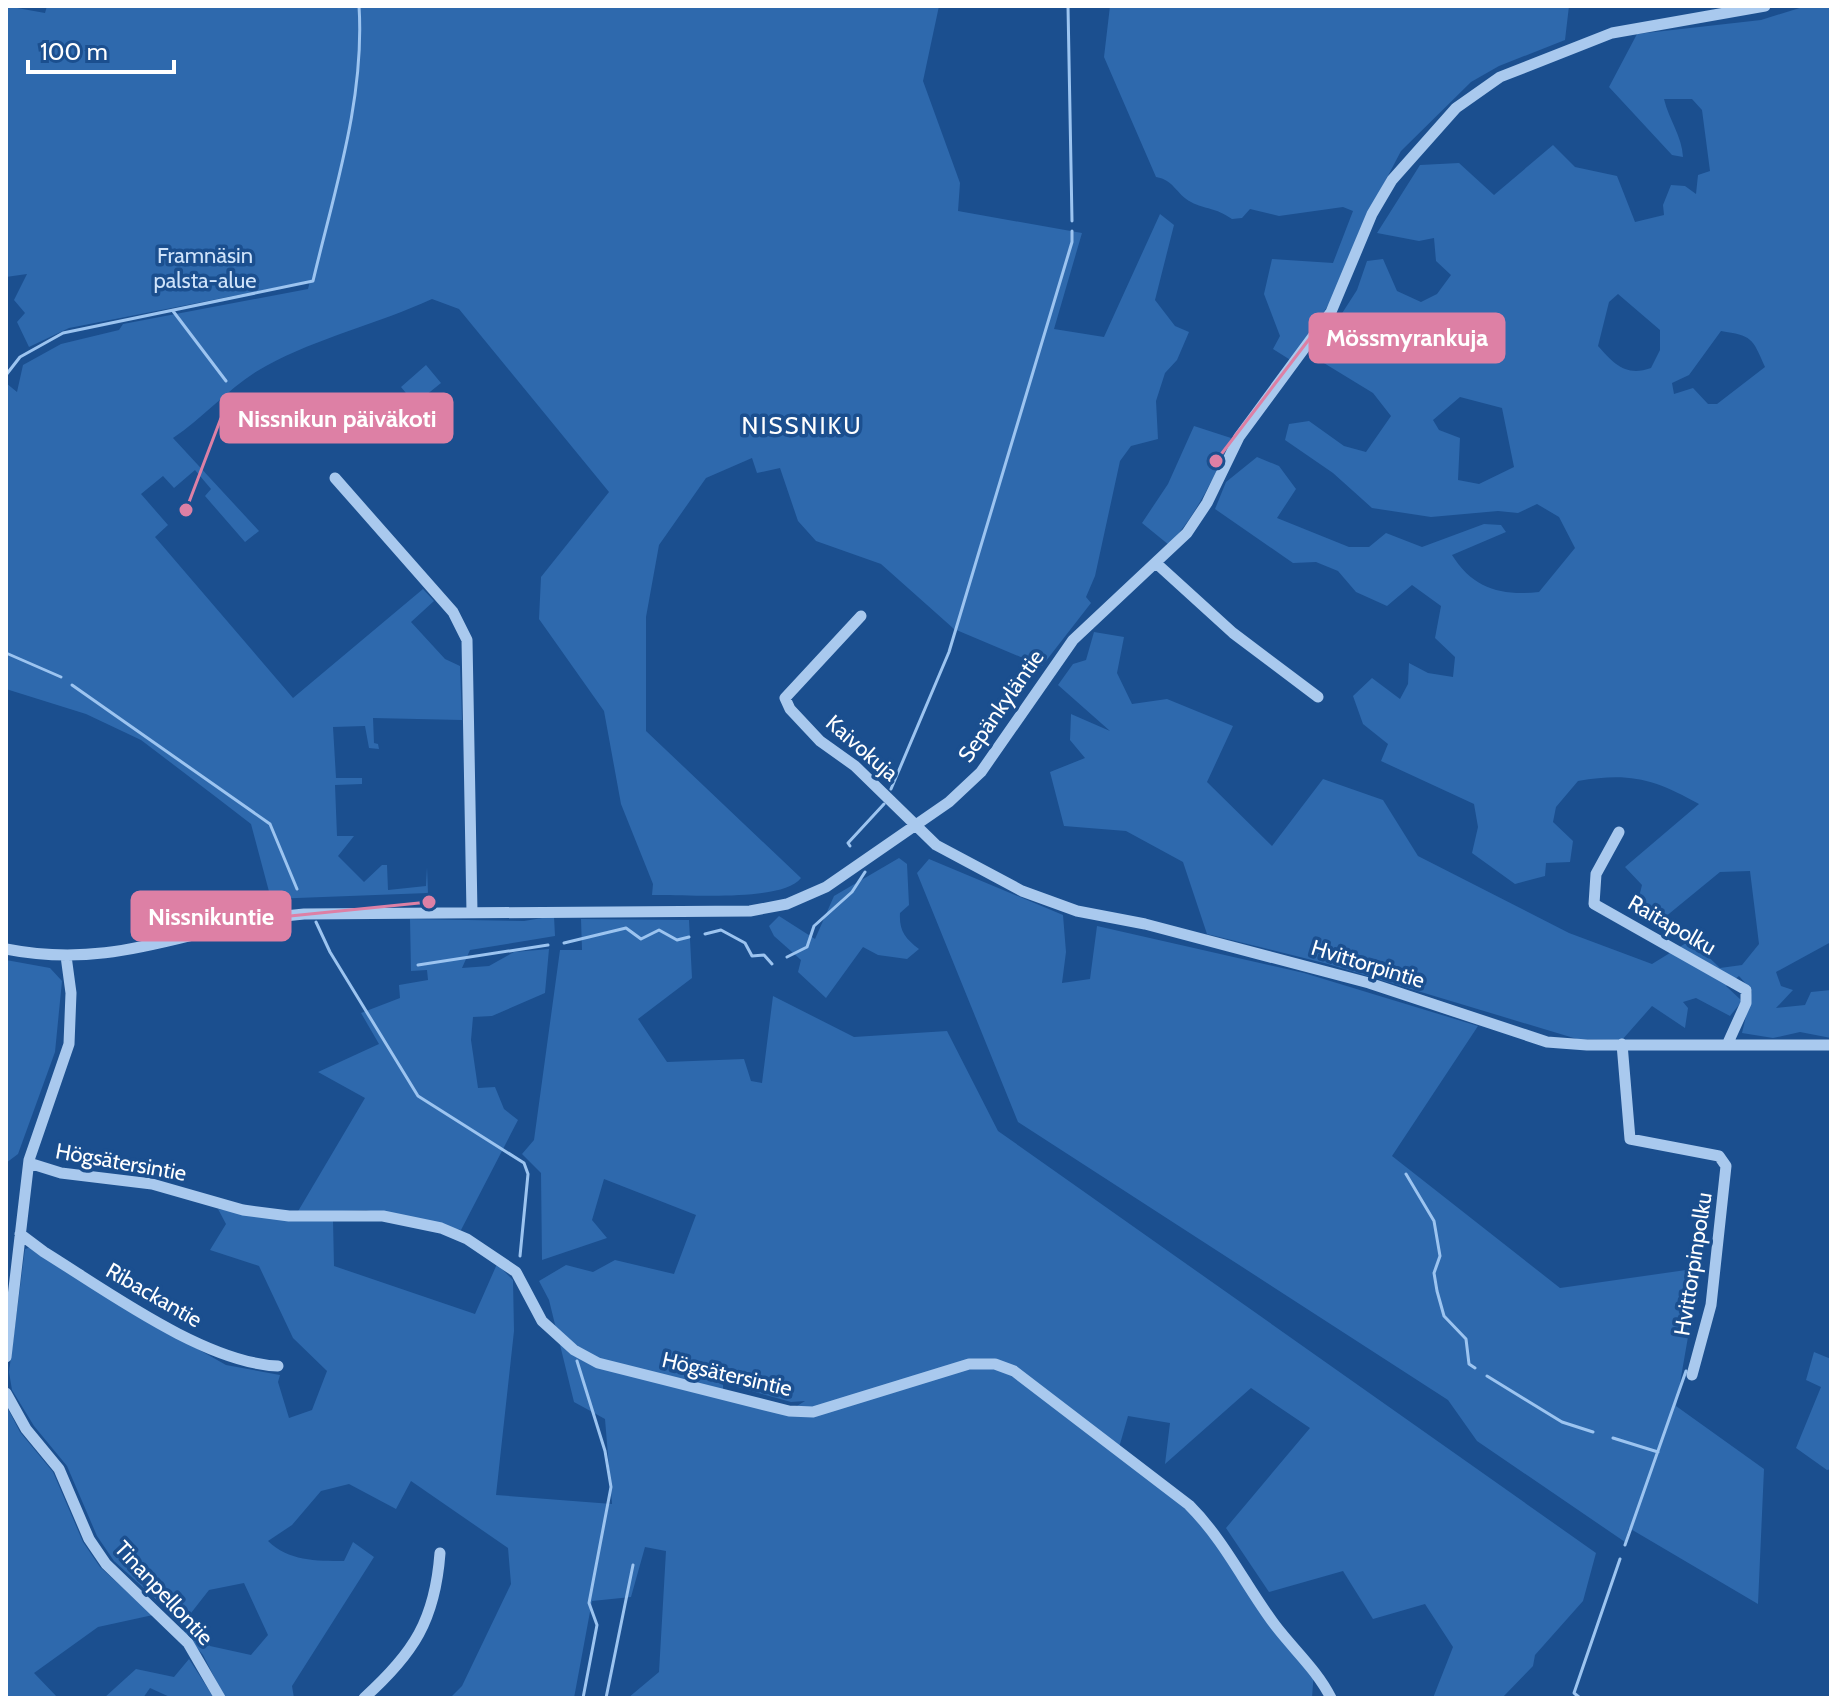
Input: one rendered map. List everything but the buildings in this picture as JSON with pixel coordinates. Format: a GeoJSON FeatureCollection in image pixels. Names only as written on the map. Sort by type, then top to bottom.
{"type":"FeatureCollection","features":[{"type":"Feature","properties":{"kind":"street","name":"Sepänkyläntie"},"geometry":{"type":"LineString","coordinates":[[6,949],[66,956],[123,953],[291,915],[699,912],[769,908],[826,887],[916,827],[981,772],[1073,640],[1187,533],[1207,503],[1239,437],[1331,312],[1372,214],[1392,180],[1456,108],[1500,77],[1612,33],[1765,6]]}},
{"type":"Feature","properties":{"kind":"street"},"geometry":{"type":"LineString","coordinates":[[335,478],[445,602],[461,623],[467,640],[470,659],[472,912]]}},
{"type":"Feature","properties":{"kind":"street"},"geometry":{"type":"LineString","coordinates":[[1156,563],[1233,633],[1318,697]]}},
{"type":"Feature","properties":{"kind":"street","name":"Kaivokuja"},"geometry":{"type":"LineString","coordinates":[[861,616],[785,698],[790,709],[820,741],[855,766],[916,827]]}},
{"type":"Feature","properties":{"kind":"street","name":"Hvittorpintie"},"geometry":{"type":"LineString","coordinates":[[916,827],[952,856],[1063,907],[1145,924],[1369,983],[1547,1042],[1831,1045]]}},
{"type":"Feature","properties":{"kind":"street","name":"Raitapolku"},"geometry":{"type":"LineString","coordinates":[[1619,832],[1596,874],[1594,904],[1746,990],[1746,1003],[1727,1045]]}},
{"type":"Feature","properties":{"kind":"street"},"geometry":{"type":"LineString","coordinates":[[6,1357],[34,1137],[69,1044],[71,993],[66,956]]}},
{"type":"Feature","properties":{"kind":"street","name":"Hvittorpinpolku"},"geometry":{"type":"LineString","coordinates":[[1622,1044],[1630,1139],[1719,1156],[1726,1166],[1711,1305],[1692,1375]]}},
{"type":"Feature","properties":{"kind":"street","name":"Högsätersintie"},"geometry":{"type":"LineString","coordinates":[[29,1163],[61,1173],[152,1184],[243,1210],[289,1216],[383,1216],[441,1228],[467,1239],[516,1272],[542,1321],[586,1357],[626,1371],[789,1411],[813,1412],[969,1364],[995,1364],[1014,1371],[1199,1515],[1227,1549],[1276,1625],[1314,1670],[1331,1698]]}},
{"type":"Feature","properties":{"kind":"street","name":"Ribackantie"},"geometry":{"type":"LineString","coordinates":[[20,1234],[44,1252],[197,1344],[253,1365],[278,1366]]}},
{"type":"Feature","properties":{"kind":"street","name":"Tinanpellontie"},"geometry":{"type":"LineString","coordinates":[[6,1393],[26,1429],[59,1469],[89,1539],[106,1564],[188,1643],[220,1698]]}},
{"type":"Feature","properties":{"kind":"street"},"geometry":{"type":"LineString","coordinates":[[364,1698],[410,1653],[428,1619],[437,1592],[440,1553]]}},
{"type":"Feature","properties":{"kind":"green space","name":"Framnäsin palsta-alue"},"geometry":{"type":"Polygon","coordinates":[[[6,6],[45,13],[47,6],[939,6],[923,81],[960,183],[958,211],[1082,233],[1054,329],[1104,337],[1160,214],[1174,225],[1155,300],[1175,326],[1189,332],[1177,360],[1165,373],[1156,401],[1158,439],[1131,446],[1120,461],[1095,576],[1086,597],[1091,603],[1042,666],[954,629],[881,564],[816,541],[798,521],[780,468],[757,473],[752,458],[706,478],[659,545],[646,617],[646,731],[801,878],[790,886],[754,894],[652,895],[653,884],[621,804],[604,711],[539,619],[541,577],[609,492],[459,309],[432,299],[266,366],[173,438],[259,531],[245,542],[205,496],[211,489],[195,470],[174,488],[163,476],[141,494],[168,525],[155,537],[293,698],[423,589],[434,601],[411,622],[445,659],[460,666],[462,720],[373,718],[374,743],[378,744],[379,749],[369,748],[365,726],[333,727],[336,778],[362,778],[362,784],[335,785],[337,836],[354,836],[338,856],[364,882],[382,865],[387,865],[388,890],[426,886],[427,867],[428,893],[271,899],[251,824],[141,740],[86,714],[6,689],[6,383],[17,392],[23,365],[61,344],[119,330],[123,324],[308,289],[310,281],[69,328],[29,347],[17,322],[25,313],[14,300],[27,274],[6,277],[6,6]]]}},
{"type":"Feature","properties":{"kind":"green space"},"geometry":{"type":"Polygon","coordinates":[[[1110,6],[1569,6],[1565,40],[1499,66],[1471,82],[1401,151],[1360,229],[1333,298],[1292,361],[1273,349],[1280,336],[1264,294],[1272,259],[1333,263],[1353,211],[1343,207],[1279,216],[1250,209],[1242,218],[1232,219],[1191,202],[1167,181],[1156,177],[1104,57],[1110,6]]]}},
{"type":"Feature","properties":{"kind":"green space"},"geometry":{"type":"Polygon","coordinates":[[[1806,6],[1831,6],[1831,942],[1776,972],[1781,986],[1793,990],[1776,1008],[1805,1005],[1811,992],[1831,990],[1831,1038],[1800,1032],[1773,1038],[1742,1033],[1752,991],[1739,976],[1726,986],[1742,1001],[1730,1016],[1696,998],[1683,1002],[1688,1008],[1685,1028],[1652,1006],[1622,1040],[1577,1039],[1328,964],[1207,934],[1183,862],[1126,831],[1064,826],[1050,772],[1085,758],[1070,740],[1071,714],[1110,731],[1058,685],[1073,664],[1086,660],[1094,632],[1124,637],[1117,673],[1132,704],[1167,699],[1233,726],[1207,782],[1272,846],[1323,779],[1383,800],[1418,856],[1569,933],[1652,964],[1691,940],[1720,968],[1742,965],[1759,944],[1750,871],[1720,872],[1659,922],[1637,905],[1642,885],[1625,867],[1699,804],[1655,783],[1613,777],[1578,781],[1556,807],[1553,822],[1573,841],[1570,862],[1546,863],[1545,876],[1515,884],[1472,853],[1478,827],[1474,804],[1381,761],[1388,744],[1363,724],[1353,696],[1372,678],[1400,699],[1408,684],[1409,663],[1428,673],[1453,677],[1455,657],[1435,638],[1441,606],[1412,585],[1387,606],[1356,592],[1338,571],[1316,562],[1293,563],[1215,509],[1226,482],[1257,457],[1279,466],[1296,489],[1277,518],[1349,547],[1369,547],[1386,533],[1422,547],[1484,524],[1501,525],[1506,532],[1452,555],[1469,576],[1490,588],[1513,593],[1539,592],[1575,548],[1559,517],[1537,504],[1518,513],[1498,511],[1431,517],[1372,508],[1333,473],[1285,440],[1289,424],[1309,421],[1344,446],[1366,452],[1391,416],[1373,393],[1314,357],[1357,290],[1367,261],[1383,259],[1397,291],[1421,302],[1437,294],[1451,275],[1436,261],[1434,238],[1419,241],[1377,233],[1420,165],[1459,163],[1494,195],[1553,145],[1575,167],[1617,176],[1635,222],[1664,215],[1663,205],[1671,185],[1685,186],[1696,194],[1698,175],[1710,171],[1702,110],[1692,99],[1664,99],[1683,157],[1672,155],[1609,87],[1637,34],[1761,20],[1806,6]],[[1618,294],[1609,302],[1598,346],[1627,370],[1651,368],[1660,350],[1660,330],[1618,294]],[[1721,331],[1689,375],[1672,383],[1674,394],[1693,388],[1708,404],[1717,404],[1765,367],[1750,340],[1721,331]],[[1460,397],[1433,420],[1439,430],[1460,438],[1458,480],[1479,484],[1514,467],[1502,408],[1460,397]]]}},
{"type":"Feature","properties":{"kind":"green space"},"geometry":{"type":"Polygon","coordinates":[[[426,365],[441,383],[415,404],[401,387],[426,365]]]}},
{"type":"Feature","properties":{"kind":"green space"},"geometry":{"type":"Polygon","coordinates":[[[1194,426],[1231,438],[1189,520],[1169,545],[1142,523],[1168,484],[1194,426]]]}},
{"type":"Feature","properties":{"kind":"green space"},"geometry":{"type":"Polygon","coordinates":[[[899,858],[907,864],[909,905],[900,913],[901,925],[907,938],[919,949],[907,959],[878,955],[863,947],[826,998],[798,972],[801,960],[774,936],[769,926],[779,916],[815,939],[834,896],[899,858]]]}},
{"type":"Feature","properties":{"kind":"green space"},"geometry":{"type":"Polygon","coordinates":[[[929,859],[1063,915],[1066,952],[1062,983],[1090,979],[1097,926],[1304,973],[1478,1026],[1392,1156],[1560,1288],[1700,1268],[1676,1406],[1764,1469],[1758,1604],[1629,1528],[1625,1542],[1477,1441],[1448,1400],[1018,1122],[917,873],[929,859]]]}},
{"type":"Feature","properties":{"kind":"green space"},"geometry":{"type":"Polygon","coordinates":[[[554,916],[555,936],[470,950],[462,968],[489,966],[514,952],[549,949],[545,993],[492,1016],[473,1017],[471,1040],[478,1088],[495,1087],[504,1109],[518,1120],[461,1230],[366,1210],[297,1213],[365,1098],[318,1072],[379,1044],[361,1013],[400,998],[399,985],[428,980],[427,970],[411,971],[410,919],[524,921],[554,916]]]}},
{"type":"Feature","properties":{"kind":"green space"},"geometry":{"type":"Polygon","coordinates":[[[581,919],[689,920],[692,978],[638,1019],[667,1062],[744,1059],[751,1081],[762,1083],[773,996],[854,1037],[947,1031],[998,1131],[1596,1553],[1583,1601],[1535,1655],[1533,1666],[1502,1698],[1433,1698],[1453,1647],[1425,1604],[1373,1619],[1343,1571],[1269,1592],[1226,1528],[1310,1428],[1251,1388],[1165,1464],[1170,1423],[1128,1416],[1118,1451],[1189,1505],[1314,1670],[1312,1698],[628,1698],[659,1672],[666,1551],[645,1547],[631,1597],[592,1601],[574,1698],[450,1698],[462,1686],[511,1584],[508,1548],[411,1481],[396,1509],[349,1484],[321,1491],[292,1525],[268,1541],[284,1553],[323,1561],[344,1561],[353,1542],[374,1557],[292,1686],[294,1698],[225,1698],[203,1655],[182,1630],[196,1621],[210,1646],[251,1655],[268,1635],[244,1583],[209,1590],[191,1613],[169,1611],[114,1561],[97,1536],[67,1466],[34,1426],[12,1390],[9,1372],[25,1249],[31,1247],[127,1309],[226,1365],[280,1375],[278,1382],[289,1418],[312,1410],[327,1371],[293,1338],[259,1266],[210,1250],[226,1224],[218,1209],[254,1215],[333,1220],[334,1266],[475,1314],[497,1264],[513,1280],[514,1331],[496,1495],[612,1504],[605,1419],[574,1402],[549,1300],[539,1281],[566,1265],[593,1272],[615,1260],[674,1274],[696,1215],[604,1179],[592,1220],[607,1238],[542,1260],[541,1173],[522,1154],[534,1140],[560,950],[582,950],[581,919]],[[723,1383],[723,1395],[789,1411],[805,1401],[791,1402],[723,1383]]]}},
{"type":"Feature","properties":{"kind":"green space"},"geometry":{"type":"Polygon","coordinates":[[[6,960],[50,968],[62,981],[55,1052],[18,1154],[6,1163],[6,960]]]}},
{"type":"Feature","properties":{"kind":"green space"},"geometry":{"type":"Polygon","coordinates":[[[1814,1352],[1831,1359],[1831,1469],[1827,1470],[1796,1448],[1821,1387],[1806,1380],[1814,1352]]]}},
{"type":"Feature","properties":{"kind":"green space"},"geometry":{"type":"Polygon","coordinates":[[[6,1405],[20,1432],[53,1472],[83,1542],[100,1567],[153,1615],[98,1627],[34,1673],[58,1698],[6,1698],[6,1405]]]}},
{"type":"Feature","properties":{"kind":"green space"},"geometry":{"type":"Polygon","coordinates":[[[189,1659],[214,1698],[172,1698],[150,1688],[143,1698],[104,1698],[136,1669],[174,1677],[189,1659]]]}},
{"type":"Feature","properties":{"kind":"waterway"},"geometry":{"type":"LineString","coordinates":[[6,375],[20,357],[63,333],[313,281],[353,110],[360,41],[359,6]]}},
{"type":"Feature","properties":{"kind":"waterway"},"geometry":{"type":"LineString","coordinates":[[1068,6],[1072,221]]}},
{"type":"Feature","properties":{"kind":"waterway"},"geometry":{"type":"LineString","coordinates":[[891,789],[949,652],[1072,242],[1072,231]]}},
{"type":"Feature","properties":{"kind":"waterway"},"geometry":{"type":"LineString","coordinates":[[173,311],[226,381]]}},
{"type":"Feature","properties":{"kind":"waterway"},"geometry":{"type":"LineString","coordinates":[[6,653],[61,677]]}},
{"type":"Feature","properties":{"kind":"waterway"},"geometry":{"type":"LineString","coordinates":[[72,685],[270,824],[297,889]]}},
{"type":"Feature","properties":{"kind":"waterway"},"geometry":{"type":"LineString","coordinates":[[850,846],[848,843],[884,804]]}},
{"type":"Feature","properties":{"kind":"waterway"},"geometry":{"type":"LineString","coordinates":[[787,957],[807,947],[814,926],[852,892],[865,872]]}},
{"type":"Feature","properties":{"kind":"waterway"},"geometry":{"type":"LineString","coordinates":[[316,922],[330,952],[418,1096],[524,1163],[528,1174],[520,1256]]}},
{"type":"Feature","properties":{"kind":"waterway"},"geometry":{"type":"LineString","coordinates":[[564,943],[626,928],[641,939],[659,930],[677,940],[689,937]]}},
{"type":"Feature","properties":{"kind":"waterway"},"geometry":{"type":"LineString","coordinates":[[705,934],[721,930],[745,943],[752,956],[764,955],[772,964]]}},
{"type":"Feature","properties":{"kind":"waterway"},"geometry":{"type":"LineString","coordinates":[[418,965],[548,945]]}},
{"type":"Feature","properties":{"kind":"waterway"},"geometry":{"type":"LineString","coordinates":[[1406,1174],[1434,1221],[1440,1256],[1434,1273],[1444,1316],[1466,1339],[1469,1364],[1475,1368]]}},
{"type":"Feature","properties":{"kind":"waterway"},"geometry":{"type":"LineString","coordinates":[[577,1361],[605,1451],[611,1487],[589,1603],[597,1625],[583,1698]]}},
{"type":"Feature","properties":{"kind":"waterway"},"geometry":{"type":"LineString","coordinates":[[1625,1545],[1686,1371]]}},
{"type":"Feature","properties":{"kind":"waterway"},"geometry":{"type":"LineString","coordinates":[[1487,1376],[1562,1422],[1593,1432]]}},
{"type":"Feature","properties":{"kind":"waterway"},"geometry":{"type":"LineString","coordinates":[[1613,1438],[1658,1452]]}},
{"type":"Feature","properties":{"kind":"waterway"},"geometry":{"type":"LineString","coordinates":[[1580,1698],[1574,1693],[1620,1559]]}},
{"type":"Feature","properties":{"kind":"waterway"},"geometry":{"type":"LineString","coordinates":[[606,1698],[633,1565]]}},
{"type":"Feature","properties":{"kind":"place","name":"Mössmyrankuja"},"geometry":{"type":"Point","coordinates":[1216,461]}},
{"type":"Feature","properties":{"kind":"place","name":"Nissnikun päiväkoti"},"geometry":{"type":"Point","coordinates":[186,510]}},
{"type":"Feature","properties":{"kind":"place","name":"Nissnikuntie"},"geometry":{"type":"Point","coordinates":[429,902]}},
{"type":"Feature","properties":{"kind":"district","name":"NISSNIKU"},"geometry":{"type":"Point","coordinates":[802,425]}}]}
